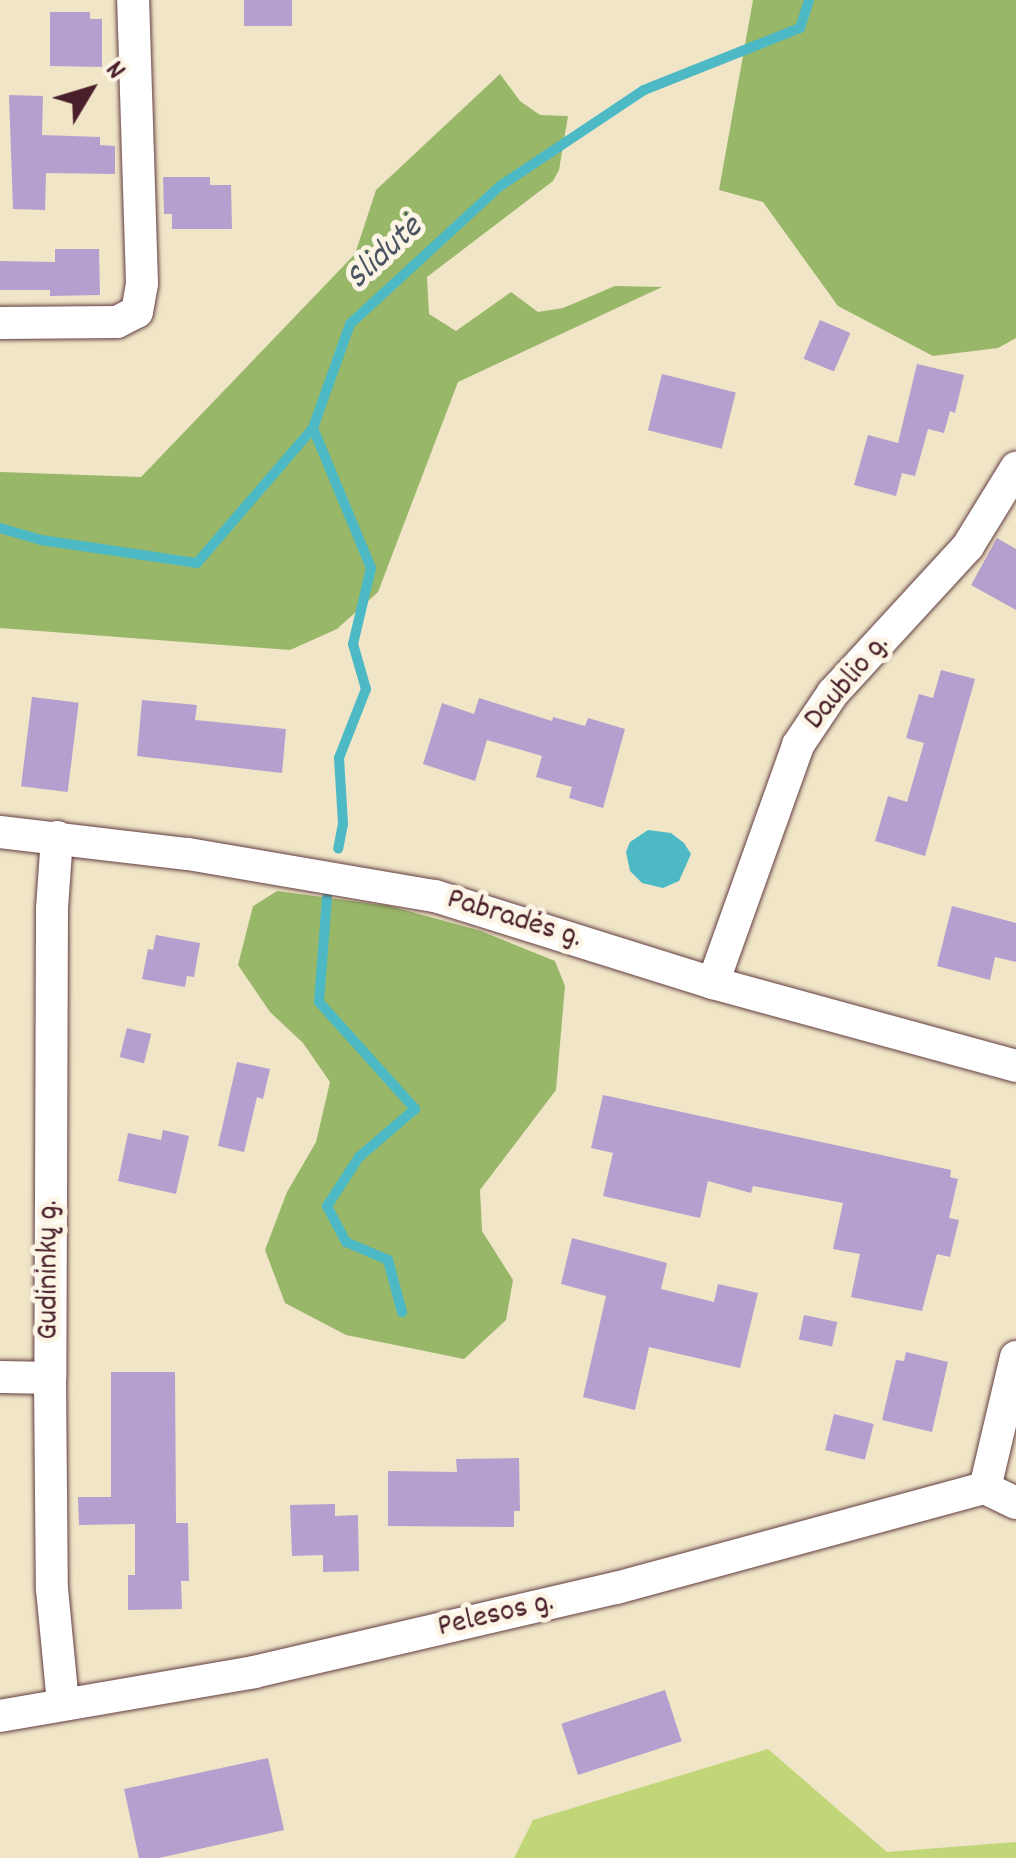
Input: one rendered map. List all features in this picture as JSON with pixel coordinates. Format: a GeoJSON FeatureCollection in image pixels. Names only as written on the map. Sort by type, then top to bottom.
{"type":"FeatureCollection","features":[{"type":"Feature","properties":{"kind":"street"},"geometry":{"type":"LineString","coordinates":[[0,323],[117,322],[138,312],[142,283],[133,0]]}},
{"type":"Feature","properties":{"kind":"street","name":"Daublio g."},"geometry":{"type":"LineString","coordinates":[[713,983],[798,746],[834,693],[968,546],[1016,468]]}},
{"type":"Feature","properties":{"kind":"street","name":"Pabradės g."},"geometry":{"type":"LineString","coordinates":[[0,832],[188,854],[435,896],[713,983],[1016,1066]]}},
{"type":"Feature","properties":{"kind":"street","name":"Gudininkų g."},"geometry":{"type":"LineString","coordinates":[[56,837],[52,909],[50,1378],[52,1589],[63,1702]]}},
{"type":"Feature","properties":{"kind":"street"},"geometry":{"type":"LineString","coordinates":[[1016,1357],[985,1488],[1016,1504]]}},
{"type":"Feature","properties":{"kind":"street"},"geometry":{"type":"LineString","coordinates":[[0,1377],[50,1378]]}},
{"type":"Feature","properties":{"kind":"street","name":"Pelesos g."},"geometry":{"type":"LineString","coordinates":[[0,1716],[292,1664],[616,1588],[985,1488]]}},
{"type":"Feature","properties":{"kind":"green space"},"geometry":{"type":"Polygon","coordinates":[[[753,0],[1016,0],[1016,338],[998,348],[933,356],[838,306],[763,202],[719,190],[753,0]]]}},
{"type":"Feature","properties":{"kind":"green space"},"geometry":{"type":"Polygon","coordinates":[[[500,74],[520,101],[540,115],[568,116],[559,170],[553,181],[427,277],[429,314],[456,331],[511,292],[538,312],[563,308],[615,286],[662,287],[458,382],[378,592],[337,629],[290,650],[0,628],[0,472],[141,477],[355,254],[376,190],[500,74]]]}},
{"type":"Feature","properties":{"kind":"green space"},"geometry":{"type":"Polygon","coordinates":[[[277,891],[390,906],[481,931],[555,961],[565,986],[556,1090],[480,1190],[482,1231],[513,1280],[506,1320],[464,1359],[346,1335],[285,1303],[265,1250],[287,1192],[316,1142],[330,1082],[303,1043],[270,1012],[238,965],[253,906],[277,891]]]}},
{"type":"Feature","properties":{"kind":"green space"},"geometry":{"type":"Polygon","coordinates":[[[768,1749],[887,1852],[1016,1842],[1016,1858],[514,1858],[533,1820],[768,1749]]]}},
{"type":"Feature","properties":{"kind":"water"},"geometry":{"type":"Polygon","coordinates":[[[648,830],[671,833],[691,854],[679,881],[663,888],[642,883],[630,871],[626,852],[630,842],[648,830]]]}},
{"type":"Feature","properties":{"kind":"building"},"geometry":{"type":"Polygon","coordinates":[[[244,0],[292,0],[292,26],[244,26],[244,0]]]}},
{"type":"Feature","properties":{"kind":"building"},"geometry":{"type":"Polygon","coordinates":[[[50,12],[90,12],[90,19],[102,19],[102,67],[50,66],[50,12]]]}},
{"type":"Feature","properties":{"kind":"building"},"geometry":{"type":"Polygon","coordinates":[[[9,95],[43,96],[42,135],[100,137],[100,145],[115,146],[115,174],[46,173],[45,210],[13,209],[9,95]]]}},
{"type":"Feature","properties":{"kind":"building"},"geometry":{"type":"Polygon","coordinates":[[[163,177],[210,177],[210,185],[231,185],[232,229],[172,229],[172,214],[164,214],[163,177]]]}},
{"type":"Feature","properties":{"kind":"building"},"geometry":{"type":"Polygon","coordinates":[[[55,249],[99,249],[100,295],[50,296],[50,290],[0,290],[0,261],[55,262],[55,249]]]}},
{"type":"Feature","properties":{"kind":"building"},"geometry":{"type":"Polygon","coordinates":[[[820,320],[850,333],[834,372],[804,359],[820,320]]]}},
{"type":"Feature","properties":{"kind":"building"},"geometry":{"type":"Polygon","coordinates":[[[917,364],[964,375],[955,413],[950,411],[944,433],[928,429],[915,476],[902,473],[896,496],[854,485],[868,435],[898,443],[917,364]]]}},
{"type":"Feature","properties":{"kind":"building"},"geometry":{"type":"Polygon","coordinates":[[[662,374],[736,392],[722,449],[648,430],[662,374]]]}},
{"type":"Feature","properties":{"kind":"building"},"geometry":{"type":"Polygon","coordinates":[[[997,538],[1016,549],[1016,610],[971,585],[997,538]]]}},
{"type":"Feature","properties":{"kind":"building"},"geometry":{"type":"Polygon","coordinates":[[[941,670],[975,679],[925,856],[875,841],[888,796],[907,802],[924,743],[906,738],[919,694],[933,698],[941,670]]]}},
{"type":"Feature","properties":{"kind":"building"},"geometry":{"type":"Polygon","coordinates":[[[32,697],[79,703],[68,792],[21,786],[32,697]]]}},
{"type":"Feature","properties":{"kind":"building"},"geometry":{"type":"Polygon","coordinates":[[[479,698],[552,721],[553,717],[585,726],[588,718],[625,729],[603,808],[569,798],[572,787],[536,777],[542,756],[487,740],[475,781],[423,764],[442,703],[474,714],[479,698]]]}},
{"type":"Feature","properties":{"kind":"building"},"geometry":{"type":"Polygon","coordinates":[[[142,700],[197,705],[195,720],[286,729],[282,773],[137,756],[142,700]]]}},
{"type":"Feature","properties":{"kind":"building"},"geometry":{"type":"Polygon","coordinates":[[[952,906],[1016,923],[1016,962],[995,957],[990,980],[937,966],[952,906]]]}},
{"type":"Feature","properties":{"kind":"building"},"geometry":{"type":"Polygon","coordinates":[[[156,935],[200,943],[194,977],[187,976],[185,987],[142,979],[148,949],[153,950],[156,935]]]}},
{"type":"Feature","properties":{"kind":"building"},"geometry":{"type":"Polygon","coordinates":[[[127,1028],[151,1034],[144,1063],[120,1057],[127,1028]]]}},
{"type":"Feature","properties":{"kind":"building"},"geometry":{"type":"Polygon","coordinates":[[[237,1062],[270,1069],[263,1099],[257,1097],[244,1152],[218,1146],[237,1062]]]}},
{"type":"Feature","properties":{"kind":"building"},"geometry":{"type":"Polygon","coordinates":[[[603,1095],[951,1170],[950,1177],[958,1179],[949,1218],[959,1220],[950,1257],[937,1254],[922,1311],[851,1297],[860,1254],[833,1249],[843,1203],[753,1186],[751,1193],[708,1181],[700,1218],[603,1196],[613,1153],[591,1148],[603,1095]]]}},
{"type":"Feature","properties":{"kind":"building"},"geometry":{"type":"Polygon","coordinates":[[[163,1130],[189,1136],[176,1194],[118,1181],[128,1133],[161,1140],[163,1130]]]}},
{"type":"Feature","properties":{"kind":"building"},"geometry":{"type":"Polygon","coordinates":[[[572,1238],[667,1263],[661,1289],[714,1302],[718,1284],[758,1293],[740,1368],[649,1347],[635,1410],[583,1397],[606,1296],[561,1284],[572,1238]]]}},
{"type":"Feature","properties":{"kind":"building"},"geometry":{"type":"Polygon","coordinates":[[[804,1315],[837,1322],[832,1347],[799,1339],[804,1315]]]}},
{"type":"Feature","properties":{"kind":"building"},"geometry":{"type":"Polygon","coordinates":[[[906,1352],[948,1362],[932,1432],[882,1420],[896,1360],[904,1361],[906,1352]]]}},
{"type":"Feature","properties":{"kind":"building"},"geometry":{"type":"Polygon","coordinates":[[[111,1372],[175,1372],[176,1523],[188,1523],[189,1581],[181,1581],[182,1609],[128,1610],[128,1575],[135,1575],[135,1524],[79,1525],[78,1497],[111,1497],[111,1372]]]}},
{"type":"Feature","properties":{"kind":"building"},"geometry":{"type":"Polygon","coordinates":[[[834,1414],[874,1424],[865,1460],[825,1450],[834,1414]]]}},
{"type":"Feature","properties":{"kind":"building"},"geometry":{"type":"Polygon","coordinates":[[[519,1458],[520,1511],[514,1511],[514,1527],[388,1526],[388,1471],[457,1472],[456,1459],[519,1458]]]}},
{"type":"Feature","properties":{"kind":"building"},"geometry":{"type":"Polygon","coordinates":[[[335,1504],[335,1516],[358,1515],[359,1571],[323,1572],[323,1555],[292,1556],[290,1505],[335,1504]]]}},
{"type":"Feature","properties":{"kind":"building"},"geometry":{"type":"Polygon","coordinates":[[[665,1690],[682,1741],[578,1775],[561,1724],[665,1690]]]}},
{"type":"Feature","properties":{"kind":"building"},"geometry":{"type":"Polygon","coordinates":[[[268,1758],[284,1830],[159,1858],[139,1858],[124,1789],[268,1758]]]}},
{"type":"Feature","properties":{"kind":"waterway","name":"Slidutė"},"geometry":{"type":"LineString","coordinates":[[0,528],[41,540],[197,563],[313,428],[350,324],[500,186],[644,90],[800,28],[809,0]]}},
{"type":"Feature","properties":{"kind":"waterway"},"geometry":{"type":"LineString","coordinates":[[313,428],[371,568],[353,644],[366,689],[339,758],[343,824],[338,849]]}},
{"type":"Feature","properties":{"kind":"waterway"},"geometry":{"type":"LineString","coordinates":[[327,898],[319,1002],[415,1109],[359,1157],[327,1206],[346,1242],[388,1260],[402,1312]]}}]}
